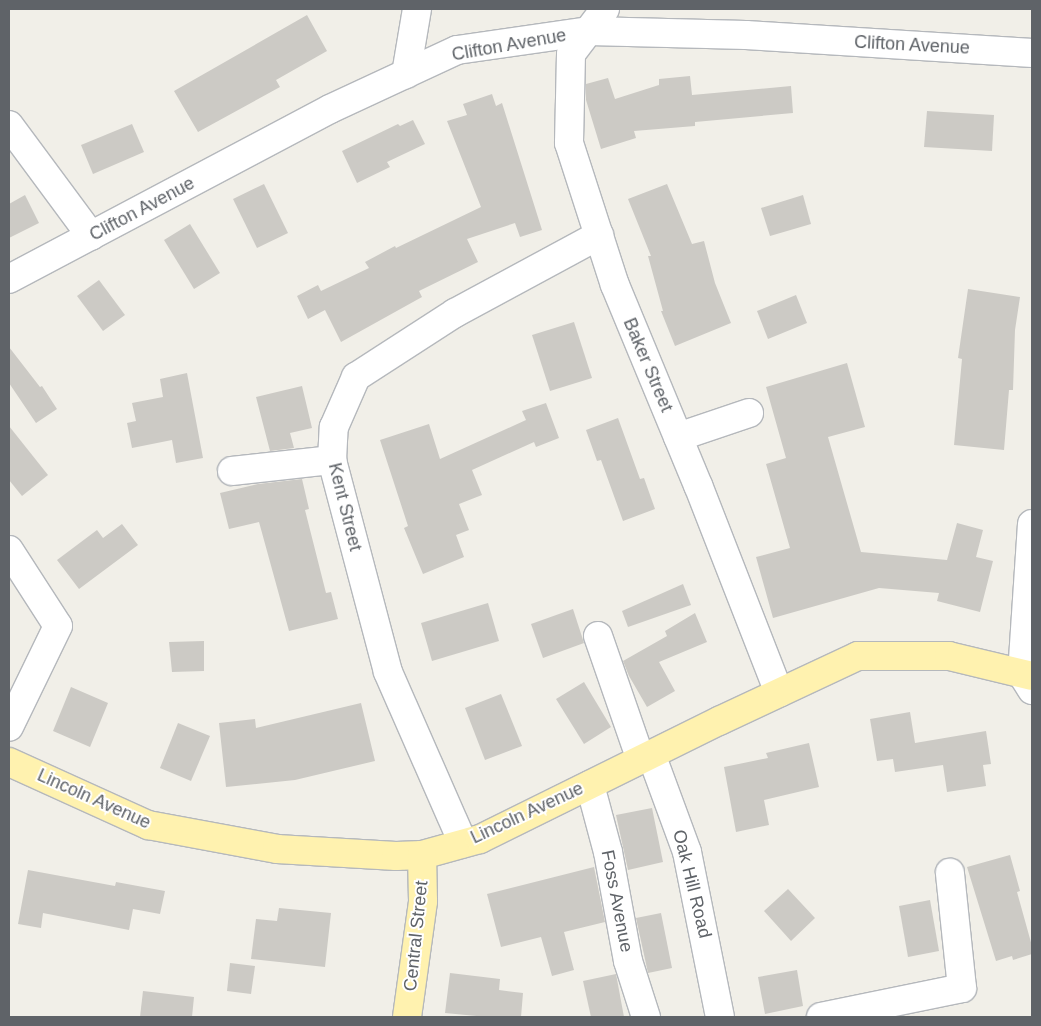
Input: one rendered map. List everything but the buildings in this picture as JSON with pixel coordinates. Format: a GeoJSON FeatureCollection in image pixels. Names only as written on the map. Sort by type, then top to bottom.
{"type":"FeatureCollection","features":[{"type":"Feature","properties":{"kind":"main road","name":"Lincoln Avenue"},"geometry":{"type":"LineString","coordinates":[[9,762],[148,826],[276,849],[396,856],[422,855],[480,839],[858,656],[950,656],[1029,680]]}},
{"type":"Feature","properties":{"kind":"main road","name":"Central Street"},"geometry":{"type":"LineString","coordinates":[[407,1017],[423,901],[422,855]]}},
{"type":"Feature","properties":{"kind":"street"},"geometry":{"type":"LineString","coordinates":[[406,74],[417,9]]}},
{"type":"Feature","properties":{"kind":"street","name":"Baker Street"},"geometry":{"type":"LineString","coordinates":[[605,9],[571,54],[569,143],[615,286],[678,437],[779,693]]}},
{"type":"Feature","properties":{"kind":"street","name":"Clifton Avenue"},"geometry":{"type":"LineString","coordinates":[[9,279],[330,109],[457,50],[589,31],[746,35],[1032,52]]}},
{"type":"Feature","properties":{"kind":"street"},"geometry":{"type":"LineString","coordinates":[[9,124],[92,236]]}},
{"type":"Feature","properties":{"kind":"street","name":"Kent Street"},"geometry":{"type":"LineString","coordinates":[[462,843],[388,672],[332,460],[334,427],[356,377],[455,313],[599,235]]}},
{"type":"Feature","properties":{"kind":"street"},"geometry":{"type":"LineString","coordinates":[[678,437],[750,413]]}},
{"type":"Feature","properties":{"kind":"street"},"geometry":{"type":"LineString","coordinates":[[232,471],[332,460]]}},
{"type":"Feature","properties":{"kind":"street"},"geometry":{"type":"LineString","coordinates":[[1029,680],[1032,524]]}},
{"type":"Feature","properties":{"kind":"street"},"geometry":{"type":"LineString","coordinates":[[9,550],[58,626],[9,726]]}},
{"type":"Feature","properties":{"kind":"street","name":"Oak Hill Road"},"geometry":{"type":"LineString","coordinates":[[598,636],[646,757],[687,852],[720,1017]]}},
{"type":"Feature","properties":{"kind":"street","name":"Foss Avenue"},"geometry":{"type":"LineString","coordinates":[[590,785],[608,852],[628,961],[646,1017]]}},
{"type":"Feature","properties":{"kind":"street"},"geometry":{"type":"LineString","coordinates":[[820,1017],[962,988],[950,873]]}}]}
